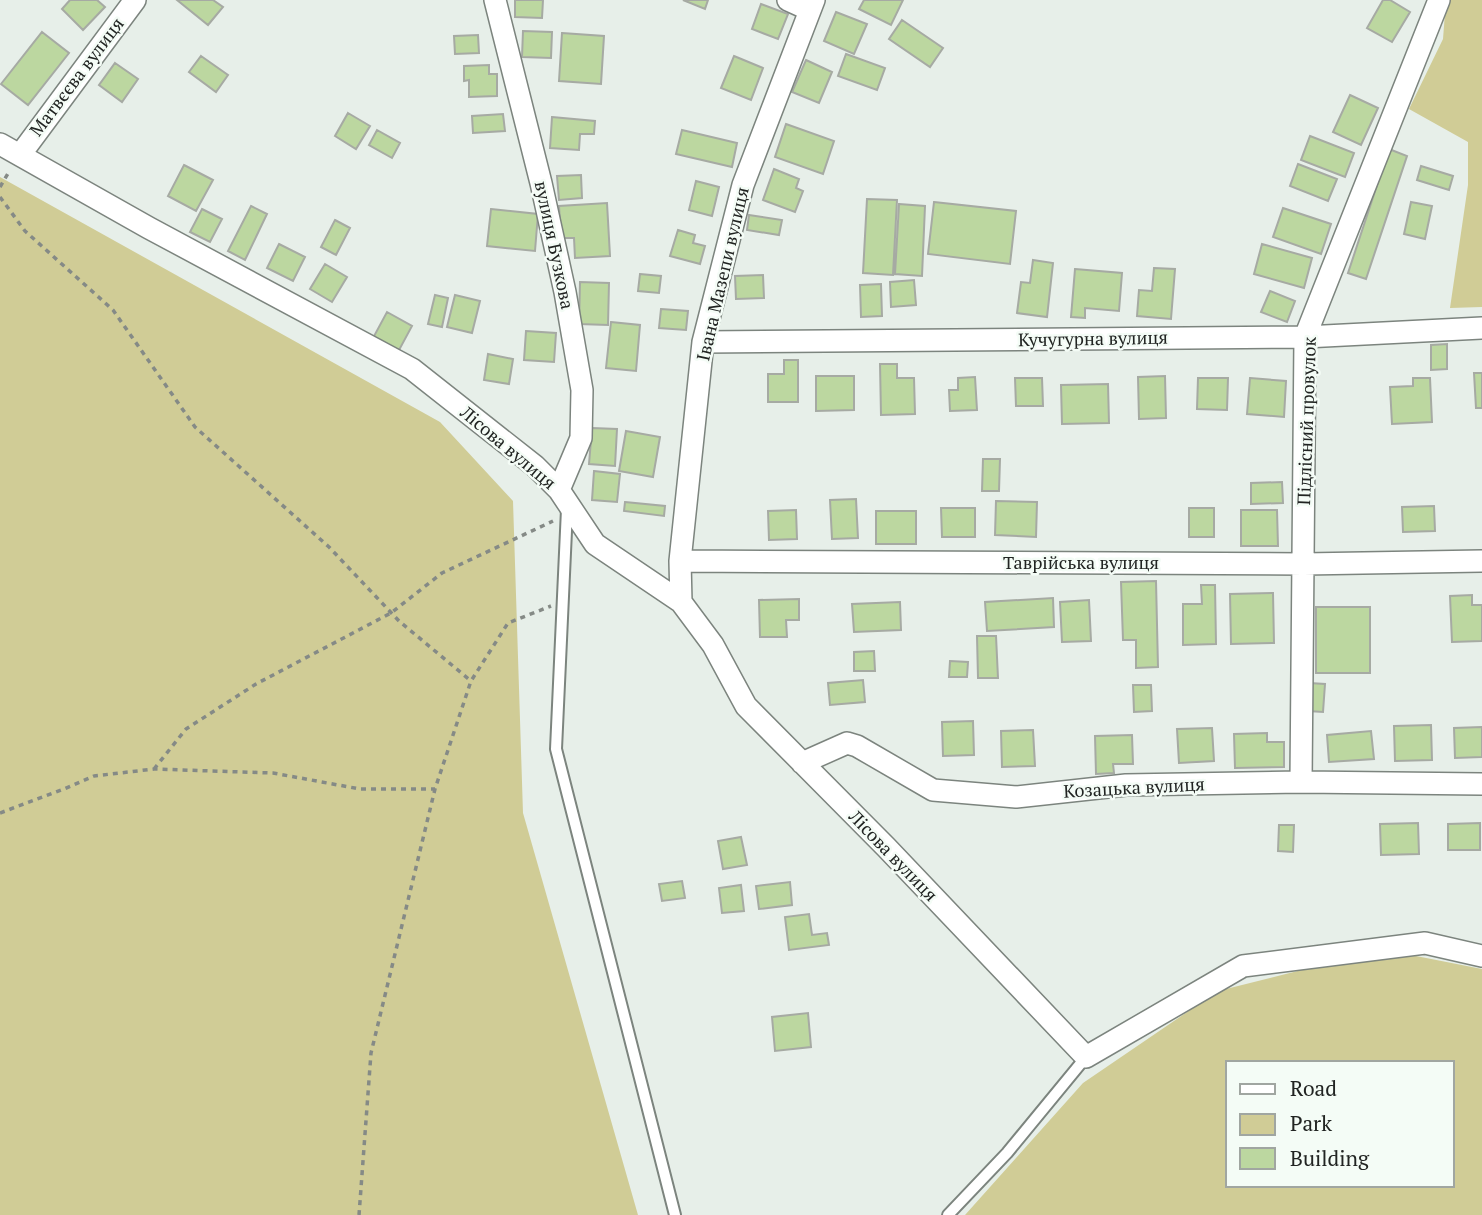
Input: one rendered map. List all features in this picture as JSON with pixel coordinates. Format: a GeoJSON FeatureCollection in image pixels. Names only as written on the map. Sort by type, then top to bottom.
{"type":"FeatureCollection","features":[{"type":"Feature","properties":{"kind":"street","name":"Матвєєва вулиця"},"geometry":{"type":"LineString","coordinates":[[20,155],[135,0]]}},
{"type":"Feature","properties":{"kind":"street","name":"вулиця Бузкова"},"geometry":{"type":"LineString","coordinates":[[495,0],[541,183],[565,292],[582,390],[580,438],[564,502]]}},
{"type":"Feature","properties":{"kind":"street"},"geometry":{"type":"LineString","coordinates":[[788,0],[812,5]]}},
{"type":"Feature","properties":{"kind":"street","name":"Підлісний провулок"},"geometry":{"type":"LineString","coordinates":[[1301,782],[1305,337],[1439,0]]}},
{"type":"Feature","properties":{"kind":"street","name":"Івана Мазепи вулиця"},"geometry":{"type":"LineString","coordinates":[[681,602],[680,561],[703,342],[743,185],[812,5]]}},
{"type":"Feature","properties":{"kind":"street","name":"Лісова вулиця"},"geometry":{"type":"LineString","coordinates":[[0,144],[149,228],[412,369],[535,467],[595,544],[681,602],[713,645],[746,706],[1086,1057]]}},
{"type":"Feature","properties":{"kind":"street","name":"Кучугурна вулиця"},"geometry":{"type":"LineString","coordinates":[[703,342],[1305,337],[1482,328]]}},
{"type":"Feature","properties":{"kind":"street","name":"Таврійська вулиця"},"geometry":{"type":"LineString","coordinates":[[680,561],[1304,564],[1482,561]]}},
{"type":"Feature","properties":{"kind":"street","name":"Козацька вулиця"},"geometry":{"type":"LineString","coordinates":[[802,763],[847,743],[933,790],[1016,796],[1126,785],[1482,783]]}},
{"type":"Feature","properties":{"kind":"street"},"geometry":{"type":"LineString","coordinates":[[1086,1057],[1242,967],[1425,943],[1482,956]]}},
{"type":"Feature","properties":{"kind":"lane"},"geometry":{"type":"LineString","coordinates":[[564,502],[563,601],[555,749],[675,1215]]}},
{"type":"Feature","properties":{"kind":"lane"},"geometry":{"type":"LineString","coordinates":[[948,1215],[1007,1153],[1086,1057]]}},
{"type":"Feature","properties":{"kind":"path"},"geometry":{"type":"LineString","coordinates":[[0,197],[25,231],[113,310],[195,427],[329,547],[391,612],[471,681]]}},
{"type":"Feature","properties":{"kind":"path"},"geometry":{"type":"LineString","coordinates":[[154,769],[187,729],[256,684],[391,612],[442,573],[564,502]]}},
{"type":"Feature","properties":{"kind":"path"},"geometry":{"type":"LineString","coordinates":[[359,1215],[371,1053],[435,789],[471,681],[508,623],[563,601]]}},
{"type":"Feature","properties":{"kind":"path"},"geometry":{"type":"LineString","coordinates":[[0,813],[94,776],[154,769],[273,773],[360,789],[435,789]]}},
{"type":"Feature","properties":{"kind":"green space"},"geometry":{"type":"Polygon","coordinates":[[[1446,0],[1482,0],[1482,307],[1450,308],[1468,185],[1468,142],[1409,109],[1443,39],[1446,0]]]}},
{"type":"Feature","properties":{"kind":"green space"},"geometry":{"type":"Polygon","coordinates":[[[0,177],[440,422],[513,501],[523,813],[638,1215],[0,1215],[0,177]]]}},
{"type":"Feature","properties":{"kind":"green space"},"geometry":{"type":"Polygon","coordinates":[[[1416,956],[1482,969],[1482,1215],[965,1215],[1083,1083],[1218,991],[1341,960],[1416,956]]]}},
{"type":"Feature","properties":{"kind":"building"},"geometry":{"type":"Polygon","coordinates":[[[70,0],[97,0],[105,7],[83,30],[62,9],[70,0]]]}},
{"type":"Feature","properties":{"kind":"building"},"geometry":{"type":"Polygon","coordinates":[[[177,0],[213,0],[223,7],[208,25],[177,0]]]}},
{"type":"Feature","properties":{"kind":"building"},"geometry":{"type":"Polygon","coordinates":[[[515,0],[543,0],[542,18],[515,17],[515,0]]]}},
{"type":"Feature","properties":{"kind":"building"},"geometry":{"type":"Polygon","coordinates":[[[683,0],[708,0],[705,9],[683,0]]]}},
{"type":"Feature","properties":{"kind":"building"},"geometry":{"type":"Polygon","coordinates":[[[864,0],[903,0],[891,25],[859,9],[864,0]]]}},
{"type":"Feature","properties":{"kind":"building"},"geometry":{"type":"Polygon","coordinates":[[[1383,0],[1390,0],[1410,12],[1392,42],[1367,28],[1383,0]]]}},
{"type":"Feature","properties":{"kind":"building"},"geometry":{"type":"Polygon","coordinates":[[[761,4],[788,14],[778,39],[752,29],[761,4]]]}},
{"type":"Feature","properties":{"kind":"building"},"geometry":{"type":"Polygon","coordinates":[[[836,12],[867,24],[854,54],[824,41],[836,12]]]}},
{"type":"Feature","properties":{"kind":"building"},"geometry":{"type":"Polygon","coordinates":[[[902,20],[943,48],[930,67],[889,39],[902,20]]]}},
{"type":"Feature","properties":{"kind":"building"},"geometry":{"type":"Polygon","coordinates":[[[523,31],[552,32],[551,58],[522,57],[523,31]]]}},
{"type":"Feature","properties":{"kind":"building"},"geometry":{"type":"Polygon","coordinates":[[[42,32],[69,53],[28,105],[1,84],[42,32]]]}},
{"type":"Feature","properties":{"kind":"building"},"geometry":{"type":"Polygon","coordinates":[[[562,33],[604,36],[601,84],[559,81],[562,33]]]}},
{"type":"Feature","properties":{"kind":"building"},"geometry":{"type":"Polygon","coordinates":[[[478,35],[479,53],[455,54],[454,36],[478,35]]]}},
{"type":"Feature","properties":{"kind":"building"},"geometry":{"type":"Polygon","coordinates":[[[846,54],[885,68],[877,90],[838,76],[846,54]]]}},
{"type":"Feature","properties":{"kind":"building"},"geometry":{"type":"Polygon","coordinates":[[[201,56],[228,75],[216,92],[189,72],[201,56]]]}},
{"type":"Feature","properties":{"kind":"building"},"geometry":{"type":"Polygon","coordinates":[[[734,56],[763,68],[751,100],[721,88],[734,56]]]}},
{"type":"Feature","properties":{"kind":"building"},"geometry":{"type":"Polygon","coordinates":[[[806,60],[832,72],[819,103],[792,92],[806,60]]]}},
{"type":"Feature","properties":{"kind":"building"},"geometry":{"type":"Polygon","coordinates":[[[115,63],[138,79],[122,102],[99,85],[115,63]]]}},
{"type":"Feature","properties":{"kind":"building"},"geometry":{"type":"Polygon","coordinates":[[[489,65],[489,74],[497,74],[497,96],[469,97],[469,80],[464,81],[464,66],[489,65]]]}},
{"type":"Feature","properties":{"kind":"building"},"geometry":{"type":"Polygon","coordinates":[[[1350,95],[1378,108],[1361,145],[1333,132],[1350,95]]]}},
{"type":"Feature","properties":{"kind":"building"},"geometry":{"type":"Polygon","coordinates":[[[348,113],[370,126],[356,149],[335,136],[348,113]]]}},
{"type":"Feature","properties":{"kind":"building"},"geometry":{"type":"Polygon","coordinates":[[[503,114],[505,131],[473,133],[472,116],[503,114]]]}},
{"type":"Feature","properties":{"kind":"building"},"geometry":{"type":"Polygon","coordinates":[[[552,117],[595,121],[594,134],[580,134],[579,150],[550,148],[552,117]]]}},
{"type":"Feature","properties":{"kind":"building"},"geometry":{"type":"Polygon","coordinates":[[[786,124],[834,141],[823,174],[775,157],[786,124]]]}},
{"type":"Feature","properties":{"kind":"building"},"geometry":{"type":"Polygon","coordinates":[[[377,130],[400,143],[392,158],[369,145],[377,130]]]}},
{"type":"Feature","properties":{"kind":"building"},"geometry":{"type":"Polygon","coordinates":[[[682,130],[737,143],[732,167],[676,154],[682,130]]]}},
{"type":"Feature","properties":{"kind":"building"},"geometry":{"type":"Polygon","coordinates":[[[1310,136],[1354,153],[1345,177],[1301,160],[1310,136]]]}},
{"type":"Feature","properties":{"kind":"building"},"geometry":{"type":"Polygon","coordinates":[[[1389,149],[1407,156],[1366,279],[1348,273],[1389,149]]]}},
{"type":"Feature","properties":{"kind":"building"},"geometry":{"type":"Polygon","coordinates":[[[1298,164],[1337,179],[1328,201],[1290,186],[1298,164]]]}},
{"type":"Feature","properties":{"kind":"building"},"geometry":{"type":"Polygon","coordinates":[[[184,165],[213,180],[196,211],[168,196],[184,165]]]}},
{"type":"Feature","properties":{"kind":"building"},"geometry":{"type":"Polygon","coordinates":[[[1421,166],[1453,176],[1449,190],[1417,180],[1421,166]]]}},
{"type":"Feature","properties":{"kind":"building"},"geometry":{"type":"Polygon","coordinates":[[[774,169],[799,179],[796,188],[803,191],[795,212],[763,200],[774,169]]]}},
{"type":"Feature","properties":{"kind":"building"},"geometry":{"type":"Polygon","coordinates":[[[581,175],[582,198],[559,200],[557,176],[581,175]]]}},
{"type":"Feature","properties":{"kind":"building"},"geometry":{"type":"Polygon","coordinates":[[[696,181],[719,187],[712,216],[689,210],[696,181]]]}},
{"type":"Feature","properties":{"kind":"building"},"geometry":{"type":"Polygon","coordinates":[[[867,199],[897,200],[893,275],[863,273],[867,199]]]}},
{"type":"Feature","properties":{"kind":"building"},"geometry":{"type":"Polygon","coordinates":[[[934,202],[1016,211],[1010,264],[928,254],[934,202]]]}},
{"type":"Feature","properties":{"kind":"building"},"geometry":{"type":"Polygon","coordinates":[[[1411,202],[1432,206],[1425,239],[1404,234],[1411,202]]]}},
{"type":"Feature","properties":{"kind":"building"},"geometry":{"type":"Polygon","coordinates":[[[607,203],[610,256],[575,258],[574,238],[561,238],[559,206],[607,203]]]}},
{"type":"Feature","properties":{"kind":"building"},"geometry":{"type":"Polygon","coordinates":[[[899,204],[925,206],[922,276],[895,274],[899,204]]]}},
{"type":"Feature","properties":{"kind":"building"},"geometry":{"type":"Polygon","coordinates":[[[251,206],[267,214],[245,260],[228,251],[251,206]]]}},
{"type":"Feature","properties":{"kind":"building"},"geometry":{"type":"Polygon","coordinates":[[[1283,208],[1331,224],[1321,254],[1273,237],[1283,208]]]}},
{"type":"Feature","properties":{"kind":"building"},"geometry":{"type":"Polygon","coordinates":[[[202,209],[222,219],[210,242],[190,232],[202,209]]]}},
{"type":"Feature","properties":{"kind":"building"},"geometry":{"type":"Polygon","coordinates":[[[491,209],[538,214],[535,251],[487,246],[491,209]]]}},
{"type":"Feature","properties":{"kind":"building"},"geometry":{"type":"Polygon","coordinates":[[[749,215],[782,220],[779,235],[747,230],[749,215]]]}},
{"type":"Feature","properties":{"kind":"building"},"geometry":{"type":"Polygon","coordinates":[[[335,220],[350,228],[336,255],[321,247],[335,220]]]}},
{"type":"Feature","properties":{"kind":"building"},"geometry":{"type":"Polygon","coordinates":[[[678,230],[695,235],[693,243],[705,246],[700,264],[670,256],[678,230]]]}},
{"type":"Feature","properties":{"kind":"building"},"geometry":{"type":"Polygon","coordinates":[[[279,244],[305,257],[293,281],[267,268],[279,244]]]}},
{"type":"Feature","properties":{"kind":"building"},"geometry":{"type":"Polygon","coordinates":[[[1262,244],[1312,258],[1304,288],[1254,274],[1262,244]]]}},
{"type":"Feature","properties":{"kind":"building"},"geometry":{"type":"Polygon","coordinates":[[[1033,260],[1053,263],[1047,317],[1017,313],[1021,282],[1030,283],[1033,260]]]}},
{"type":"Feature","properties":{"kind":"building"},"geometry":{"type":"Polygon","coordinates":[[[325,264],[347,277],[332,302],[310,289],[325,264]]]}},
{"type":"Feature","properties":{"kind":"building"},"geometry":{"type":"Polygon","coordinates":[[[1154,268],[1175,269],[1171,319],[1137,316],[1139,290],[1152,291],[1154,268]]]}},
{"type":"Feature","properties":{"kind":"building"},"geometry":{"type":"Polygon","coordinates":[[[1075,269],[1122,273],[1119,311],[1085,308],[1085,318],[1071,317],[1075,269]]]}},
{"type":"Feature","properties":{"kind":"building"},"geometry":{"type":"Polygon","coordinates":[[[640,274],[661,276],[659,293],[638,291],[640,274]]]}},
{"type":"Feature","properties":{"kind":"building"},"geometry":{"type":"Polygon","coordinates":[[[763,275],[764,298],[736,299],[735,276],[763,275]]]}},
{"type":"Feature","properties":{"kind":"building"},"geometry":{"type":"Polygon","coordinates":[[[914,280],[916,305],[891,307],[890,282],[914,280]]]}},
{"type":"Feature","properties":{"kind":"building"},"geometry":{"type":"Polygon","coordinates":[[[580,282],[609,283],[608,325],[579,324],[580,282]]]}},
{"type":"Feature","properties":{"kind":"building"},"geometry":{"type":"Polygon","coordinates":[[[881,284],[882,316],[861,317],[860,285],[881,284]]]}},
{"type":"Feature","properties":{"kind":"building"},"geometry":{"type":"Polygon","coordinates":[[[1270,291],[1295,301],[1287,322],[1261,312],[1270,291]]]}},
{"type":"Feature","properties":{"kind":"building"},"geometry":{"type":"Polygon","coordinates":[[[435,295],[448,298],[442,327],[428,324],[435,295]]]}},
{"type":"Feature","properties":{"kind":"building"},"geometry":{"type":"Polygon","coordinates":[[[455,295],[480,301],[472,333],[447,327],[455,295]]]}},
{"type":"Feature","properties":{"kind":"building"},"geometry":{"type":"Polygon","coordinates":[[[661,309],[688,311],[686,330],[659,328],[661,309]]]}},
{"type":"Feature","properties":{"kind":"building"},"geometry":{"type":"Polygon","coordinates":[[[387,312],[412,326],[398,352],[373,338],[387,312]]]}},
{"type":"Feature","properties":{"kind":"building"},"geometry":{"type":"Polygon","coordinates":[[[611,322],[640,325],[636,371],[606,368],[611,322]]]}},
{"type":"Feature","properties":{"kind":"building"},"geometry":{"type":"Polygon","coordinates":[[[526,331],[556,333],[554,362],[524,360],[526,331]]]}},
{"type":"Feature","properties":{"kind":"building"},"geometry":{"type":"Polygon","coordinates":[[[1447,344],[1447,369],[1431,370],[1431,345],[1447,344]]]}},
{"type":"Feature","properties":{"kind":"building"},"geometry":{"type":"Polygon","coordinates":[[[488,354],[513,359],[509,384],[484,380],[488,354]]]}},
{"type":"Feature","properties":{"kind":"building"},"geometry":{"type":"Polygon","coordinates":[[[784,360],[798,360],[798,402],[768,402],[768,374],[784,374],[784,360]]]}},
{"type":"Feature","properties":{"kind":"building"},"geometry":{"type":"Polygon","coordinates":[[[880,364],[897,364],[897,378],[914,378],[915,414],[881,415],[880,364]]]}},
{"type":"Feature","properties":{"kind":"building"},"geometry":{"type":"Polygon","coordinates":[[[1474,373],[1482,373],[1482,408],[1476,408],[1474,373]]]}},
{"type":"Feature","properties":{"kind":"building"},"geometry":{"type":"Polygon","coordinates":[[[816,376],[854,376],[854,410],[816,411],[816,376]]]}},
{"type":"Feature","properties":{"kind":"building"},"geometry":{"type":"Polygon","coordinates":[[[1165,376],[1166,418],[1139,419],[1138,377],[1165,376]]]}},
{"type":"Feature","properties":{"kind":"building"},"geometry":{"type":"Polygon","coordinates":[[[975,377],[977,410],[950,411],[949,390],[958,390],[958,378],[975,377]]]}},
{"type":"Feature","properties":{"kind":"building"},"geometry":{"type":"Polygon","coordinates":[[[1015,378],[1042,378],[1043,406],[1016,406],[1015,378]]]}},
{"type":"Feature","properties":{"kind":"building"},"geometry":{"type":"Polygon","coordinates":[[[1198,378],[1228,378],[1227,410],[1197,409],[1198,378]]]}},
{"type":"Feature","properties":{"kind":"building"},"geometry":{"type":"Polygon","coordinates":[[[1250,378],[1286,381],[1284,417],[1247,414],[1250,378]]]}},
{"type":"Feature","properties":{"kind":"building"},"geometry":{"type":"Polygon","coordinates":[[[1413,378],[1430,378],[1432,422],[1392,424],[1390,387],[1413,386],[1413,378]]]}},
{"type":"Feature","properties":{"kind":"building"},"geometry":{"type":"Polygon","coordinates":[[[1108,384],[1109,423],[1062,424],[1061,385],[1108,384]]]}},
{"type":"Feature","properties":{"kind":"building"},"geometry":{"type":"Polygon","coordinates":[[[592,428],[617,429],[615,466],[589,464],[592,428]]]}},
{"type":"Feature","properties":{"kind":"building"},"geometry":{"type":"Polygon","coordinates":[[[626,431],[660,437],[653,477],[619,471],[626,431]]]}},
{"type":"Feature","properties":{"kind":"building"},"geometry":{"type":"Polygon","coordinates":[[[983,459],[1000,459],[999,491],[982,491],[983,459]]]}},
{"type":"Feature","properties":{"kind":"building"},"geometry":{"type":"Polygon","coordinates":[[[594,471],[620,474],[617,502],[592,500],[594,471]]]}},
{"type":"Feature","properties":{"kind":"building"},"geometry":{"type":"Polygon","coordinates":[[[1282,482],[1283,503],[1251,504],[1251,483],[1282,482]]]}},
{"type":"Feature","properties":{"kind":"building"},"geometry":{"type":"Polygon","coordinates":[[[856,499],[858,538],[832,539],[830,500],[856,499]]]}},
{"type":"Feature","properties":{"kind":"building"},"geometry":{"type":"Polygon","coordinates":[[[996,501],[1037,502],[1036,537],[995,535],[996,501]]]}},
{"type":"Feature","properties":{"kind":"building"},"geometry":{"type":"Polygon","coordinates":[[[625,502],[665,506],[664,516],[624,511],[625,502]]]}},
{"type":"Feature","properties":{"kind":"building"},"geometry":{"type":"Polygon","coordinates":[[[1434,506],[1435,531],[1403,532],[1402,507],[1434,506]]]}},
{"type":"Feature","properties":{"kind":"building"},"geometry":{"type":"Polygon","coordinates":[[[941,508],[975,508],[975,537],[942,537],[941,508]]]}},
{"type":"Feature","properties":{"kind":"building"},"geometry":{"type":"Polygon","coordinates":[[[1189,508],[1214,508],[1214,537],[1189,537],[1189,508]]]}},
{"type":"Feature","properties":{"kind":"building"},"geometry":{"type":"Polygon","coordinates":[[[796,510],[797,539],[769,540],[768,511],[796,510]]]}},
{"type":"Feature","properties":{"kind":"building"},"geometry":{"type":"Polygon","coordinates":[[[1241,510],[1277,510],[1278,546],[1241,546],[1241,510]]]}},
{"type":"Feature","properties":{"kind":"building"},"geometry":{"type":"Polygon","coordinates":[[[876,511],[916,511],[916,544],[876,544],[876,511]]]}},
{"type":"Feature","properties":{"kind":"building"},"geometry":{"type":"Polygon","coordinates":[[[1156,581],[1158,667],[1136,668],[1136,640],[1123,640],[1121,582],[1156,581]]]}},
{"type":"Feature","properties":{"kind":"building"},"geometry":{"type":"Polygon","coordinates":[[[1201,585],[1215,585],[1216,644],[1183,645],[1183,604],[1202,604],[1201,585]]]}},
{"type":"Feature","properties":{"kind":"building"},"geometry":{"type":"Polygon","coordinates":[[[1273,593],[1274,643],[1231,644],[1230,594],[1273,593]]]}},
{"type":"Feature","properties":{"kind":"building"},"geometry":{"type":"Polygon","coordinates":[[[1472,595],[1472,605],[1482,605],[1482,641],[1452,642],[1450,596],[1472,595]]]}},
{"type":"Feature","properties":{"kind":"building"},"geometry":{"type":"Polygon","coordinates":[[[1053,598],[1054,627],[987,631],[985,602],[1053,598]]]}},
{"type":"Feature","properties":{"kind":"building"},"geometry":{"type":"Polygon","coordinates":[[[799,599],[799,620],[786,620],[787,637],[760,637],[759,600],[799,599]]]}},
{"type":"Feature","properties":{"kind":"building"},"geometry":{"type":"Polygon","coordinates":[[[1089,600],[1091,641],[1062,642],[1060,602],[1089,600]]]}},
{"type":"Feature","properties":{"kind":"building"},"geometry":{"type":"Polygon","coordinates":[[[900,602],[901,630],[854,632],[852,604],[900,602]]]}},
{"type":"Feature","properties":{"kind":"building"},"geometry":{"type":"Polygon","coordinates":[[[1316,607],[1370,607],[1370,673],[1316,673],[1316,607]]]}},
{"type":"Feature","properties":{"kind":"building"},"geometry":{"type":"Polygon","coordinates":[[[977,636],[996,636],[998,678],[978,678],[977,636]]]}},
{"type":"Feature","properties":{"kind":"building"},"geometry":{"type":"Polygon","coordinates":[[[874,651],[875,671],[854,671],[854,652],[874,651]]]}},
{"type":"Feature","properties":{"kind":"building"},"geometry":{"type":"Polygon","coordinates":[[[950,661],[968,662],[967,677],[949,677],[950,661]]]}},
{"type":"Feature","properties":{"kind":"building"},"geometry":{"type":"Polygon","coordinates":[[[863,680],[865,702],[830,705],[828,683],[863,680]]]}},
{"type":"Feature","properties":{"kind":"building"},"geometry":{"type":"Polygon","coordinates":[[[1309,683],[1325,684],[1323,712],[1308,711],[1309,683]]]}},
{"type":"Feature","properties":{"kind":"building"},"geometry":{"type":"Polygon","coordinates":[[[1133,685],[1151,685],[1152,711],[1134,712],[1133,685]]]}},
{"type":"Feature","properties":{"kind":"building"},"geometry":{"type":"Polygon","coordinates":[[[973,721],[974,755],[943,756],[942,722],[973,721]]]}},
{"type":"Feature","properties":{"kind":"building"},"geometry":{"type":"Polygon","coordinates":[[[1431,725],[1432,760],[1395,761],[1394,726],[1431,725]]]}},
{"type":"Feature","properties":{"kind":"building"},"geometry":{"type":"Polygon","coordinates":[[[1482,727],[1482,757],[1455,758],[1454,728],[1482,727]]]}},
{"type":"Feature","properties":{"kind":"building"},"geometry":{"type":"Polygon","coordinates":[[[1212,728],[1214,761],[1179,763],[1177,729],[1212,728]]]}},
{"type":"Feature","properties":{"kind":"building"},"geometry":{"type":"Polygon","coordinates":[[[1033,730],[1035,766],[1002,767],[1001,731],[1033,730]]]}},
{"type":"Feature","properties":{"kind":"building"},"geometry":{"type":"Polygon","coordinates":[[[1371,731],[1374,759],[1329,762],[1327,735],[1371,731]]]}},
{"type":"Feature","properties":{"kind":"building"},"geometry":{"type":"Polygon","coordinates":[[[1267,733],[1267,742],[1284,742],[1284,767],[1235,768],[1234,734],[1267,733]]]}},
{"type":"Feature","properties":{"kind":"building"},"geometry":{"type":"Polygon","coordinates":[[[1132,735],[1133,764],[1113,764],[1114,773],[1096,774],[1095,736],[1132,735]]]}},
{"type":"Feature","properties":{"kind":"building"},"geometry":{"type":"Polygon","coordinates":[[[1418,823],[1419,854],[1381,855],[1380,824],[1418,823]]]}},
{"type":"Feature","properties":{"kind":"building"},"geometry":{"type":"Polygon","coordinates":[[[1480,823],[1480,850],[1448,850],[1448,824],[1480,823]]]}},
{"type":"Feature","properties":{"kind":"building"},"geometry":{"type":"Polygon","coordinates":[[[1279,825],[1294,825],[1293,852],[1278,851],[1279,825]]]}},
{"type":"Feature","properties":{"kind":"building"},"geometry":{"type":"Polygon","coordinates":[[[741,837],[747,865],[723,869],[718,841],[741,837]]]}},
{"type":"Feature","properties":{"kind":"building"},"geometry":{"type":"Polygon","coordinates":[[[682,881],[685,898],[662,901],[659,884],[682,881]]]}},
{"type":"Feature","properties":{"kind":"building"},"geometry":{"type":"Polygon","coordinates":[[[790,882],[792,905],[759,909],[756,886],[790,882]]]}},
{"type":"Feature","properties":{"kind":"building"},"geometry":{"type":"Polygon","coordinates":[[[741,885],[744,911],[722,913],[719,888],[741,885]]]}},
{"type":"Feature","properties":{"kind":"building"},"geometry":{"type":"Polygon","coordinates":[[[809,914],[812,935],[827,933],[829,945],[789,950],[785,917],[809,914]]]}},
{"type":"Feature","properties":{"kind":"building"},"geometry":{"type":"Polygon","coordinates":[[[808,1013],[811,1047],[775,1051],[772,1017],[808,1013]]]}}]}
